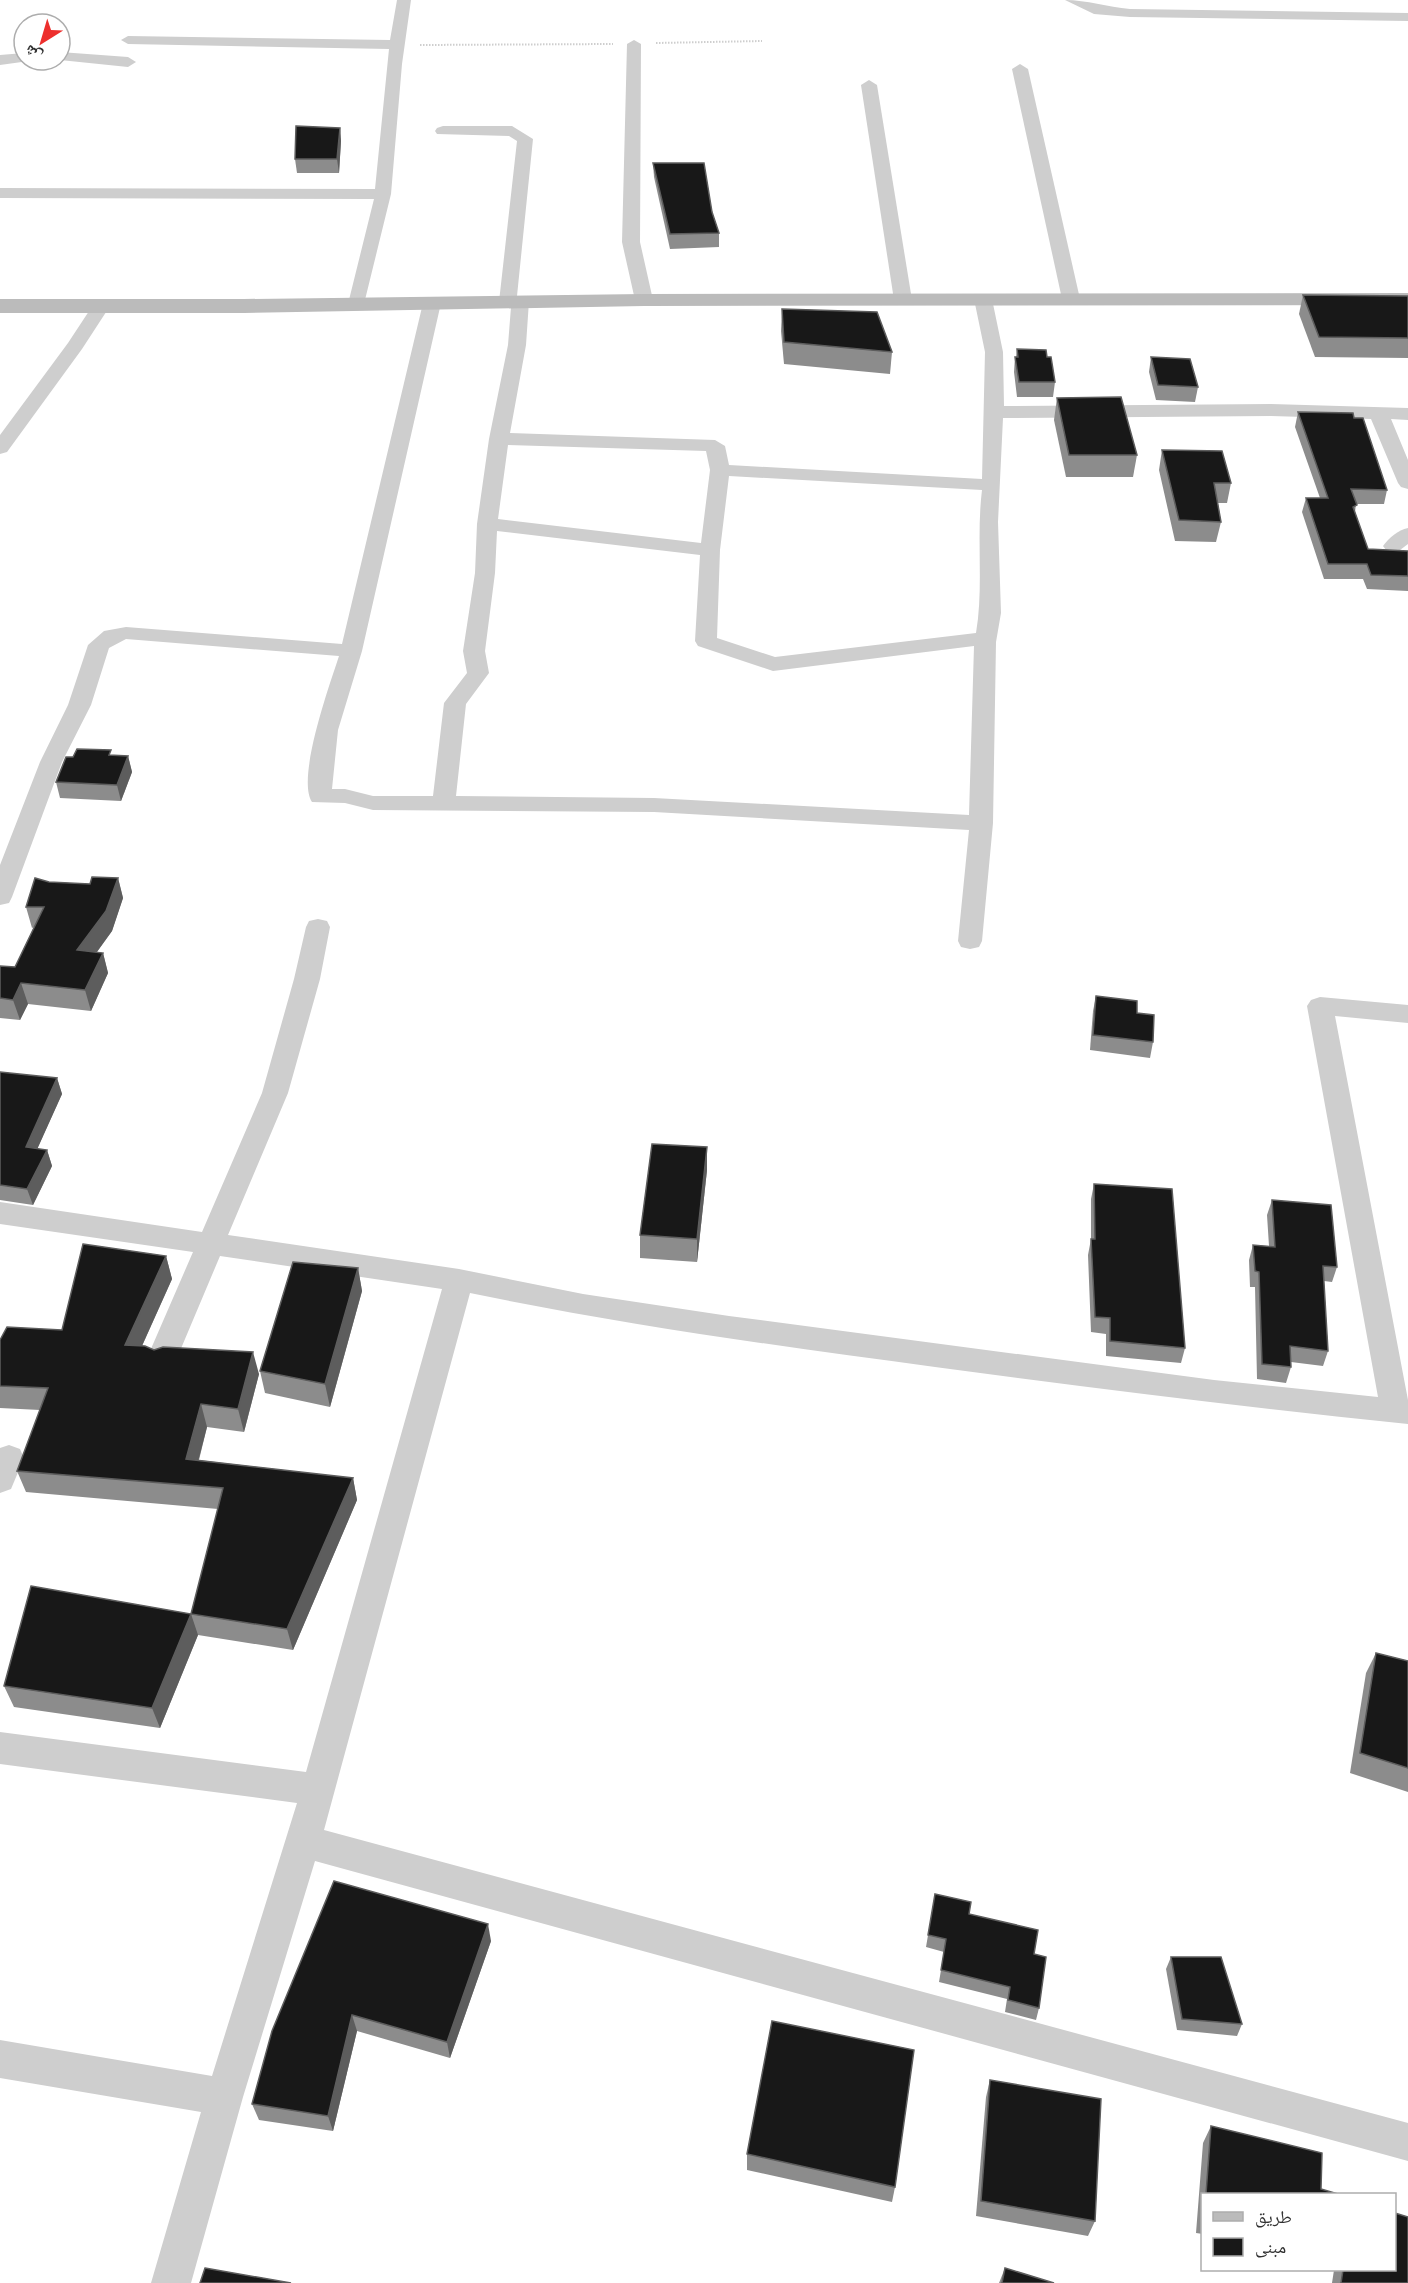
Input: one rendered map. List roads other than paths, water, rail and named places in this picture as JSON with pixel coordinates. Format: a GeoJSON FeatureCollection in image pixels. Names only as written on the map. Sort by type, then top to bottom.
{"type":"FeatureCollection","features":[{"type":"Feature","properties":{"kind":"main road"},"geometry":{"type":"LineString","coordinates":[[0,306],[644,300],[1408,299]]}},
{"type":"Feature","properties":{"kind":"street"},"geometry":{"type":"LineString","coordinates":[[357,304],[383,194],[394,64],[404,0]]}},
{"type":"Feature","properties":{"kind":"street"},"geometry":{"type":"LineString","coordinates":[[1072,0],[1099,11],[1130,13],[1408,16]]}},
{"type":"Feature","properties":{"kind":"street"},"geometry":{"type":"LineString","coordinates":[[128,40],[398,45]]}},
{"type":"Feature","properties":{"kind":"street"},"geometry":{"type":"LineString","coordinates":[[633,44],[631,242],[644,300]]}},
{"type":"Feature","properties":{"kind":"street"},"geometry":{"type":"LineString","coordinates":[[72,57],[128,62]]}},
{"type":"Feature","properties":{"kind":"street"},"geometry":{"type":"LineString","coordinates":[[1020,69],[1071,298]]}},
{"type":"Feature","properties":{"kind":"street"},"geometry":{"type":"LineString","coordinates":[[869,85],[903,300]]}},
{"type":"Feature","properties":{"kind":"street"},"geometry":{"type":"LineString","coordinates":[[443,131],[512,131],[525,139],[514,301],[517,345],[499,439],[488,524],[485,573],[474,651],[478,673],[455,704],[444,803]]}},
{"type":"Feature","properties":{"kind":"street"},"geometry":{"type":"LineString","coordinates":[[0,193],[383,194]]}},
{"type":"Feature","properties":{"kind":"street"},"geometry":{"type":"LineString","coordinates":[[970,941],[981,823],[983,696],[986,638],[990,613],[988,522],[992,485],[994,352],[983,299]]}},
{"type":"Feature","properties":{"kind":"street"},"geometry":{"type":"LineString","coordinates":[[432,303],[351,651],[327,730],[321,767],[320,797],[345,796],[373,803],[654,805],[981,823]]}},
{"type":"Feature","properties":{"kind":"street"},"geometry":{"type":"LineString","coordinates":[[0,447],[76,345],[101,306]]}},
{"type":"Feature","properties":{"kind":"street"},"geometry":{"type":"LineString","coordinates":[[994,412],[1271,410],[1408,414]]}},
{"type":"Feature","properties":{"kind":"street"},"geometry":{"type":"LineString","coordinates":[[1379,414],[1408,483]]}},
{"type":"Feature","properties":{"kind":"street"},"geometry":{"type":"LineString","coordinates":[[499,439],[715,446],[720,470],[710,550],[706,641],[772,664],[986,638]]}},
{"type":"Feature","properties":{"kind":"street"},"geometry":{"type":"LineString","coordinates":[[720,470],[992,485]]}},
{"type":"Feature","properties":{"kind":"street"},"geometry":{"type":"LineString","coordinates":[[488,524],[710,550]]}},
{"type":"Feature","properties":{"kind":"street"},"geometry":{"type":"LineString","coordinates":[[0,897],[51,762],[63,741],[96,660],[99,645],[112,636],[126,633],[351,651]]}},
{"type":"Feature","properties":{"kind":"street"},"geometry":{"type":"LineString","coordinates":[[162,1358],[275,1092],[307,979],[318,927]]}},
{"type":"Feature","properties":{"kind":"street"},"geometry":{"type":"LineString","coordinates":[[0,1213],[459,1280],[583,1305],[788,1337],[1214,1392],[1402,1411],[1320,1006],[1408,1014]]}},
{"type":"Feature","properties":{"kind":"street"},"geometry":{"type":"LineString","coordinates":[[171,2283],[224,2097],[304,1841],[459,1280]]}},
{"type":"Feature","properties":{"kind":"street"},"geometry":{"type":"LineString","coordinates":[[0,1748],[318,1790]]}},
{"type":"Feature","properties":{"kind":"street"},"geometry":{"type":"LineString","coordinates":[[304,1841],[1408,2142]]}},
{"type":"Feature","properties":{"kind":"street"},"geometry":{"type":"LineString","coordinates":[[0,2060],[224,2097]]}}]}
